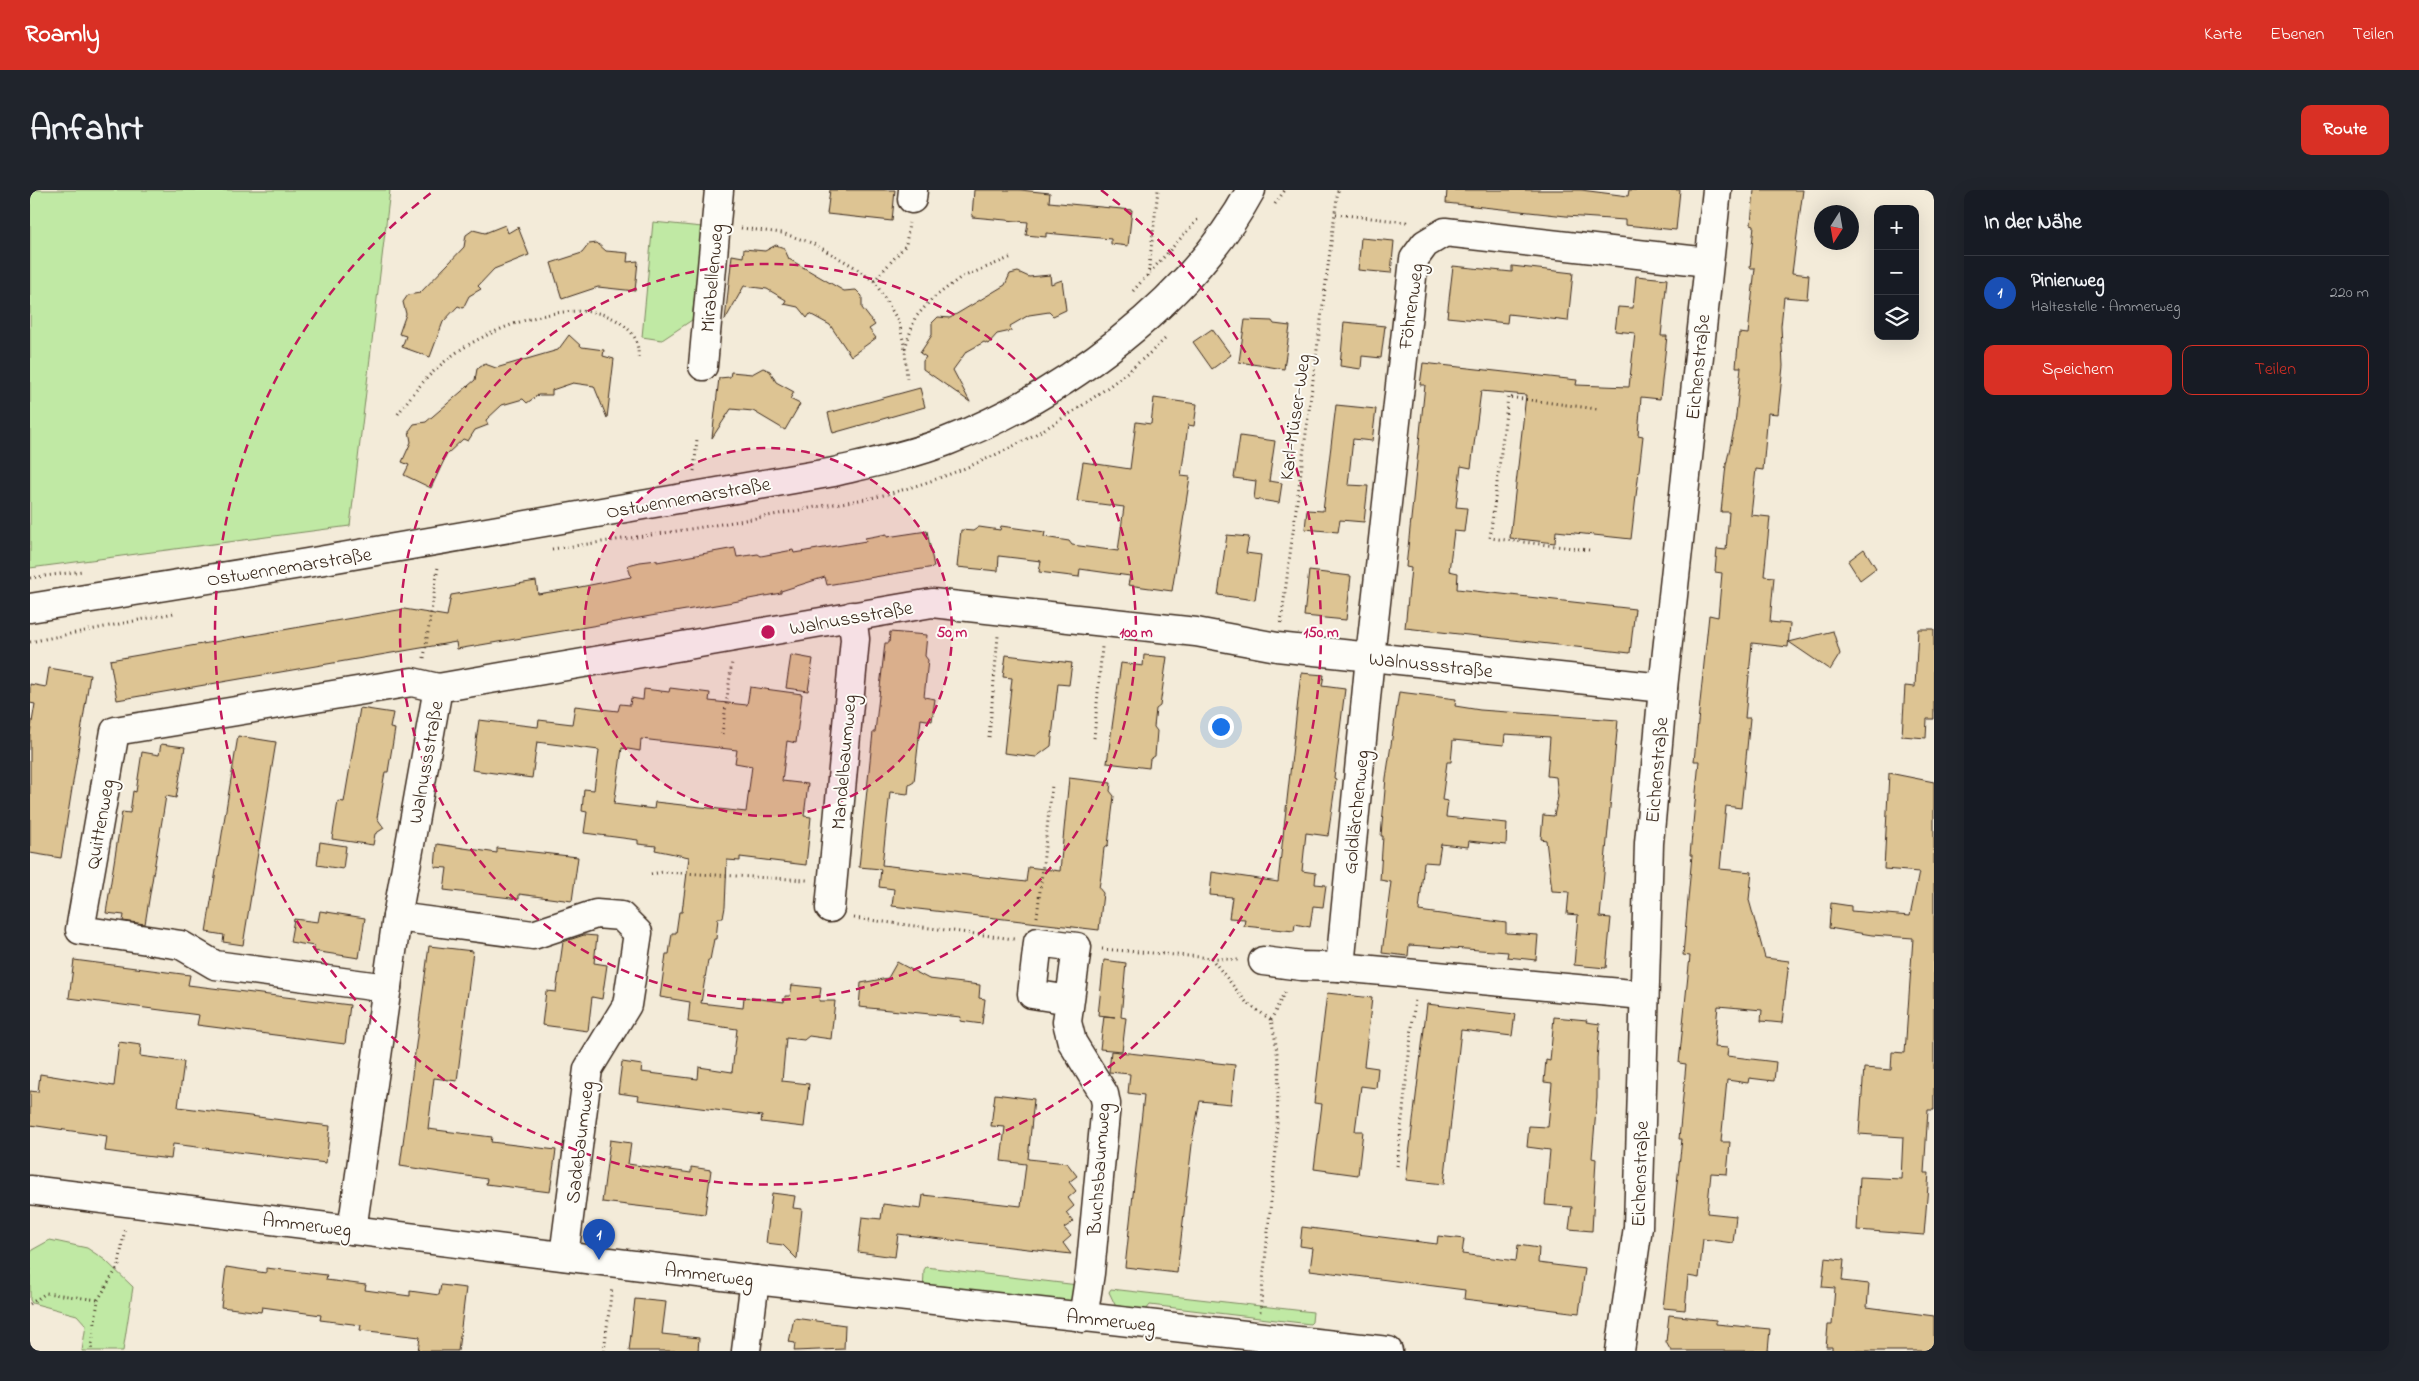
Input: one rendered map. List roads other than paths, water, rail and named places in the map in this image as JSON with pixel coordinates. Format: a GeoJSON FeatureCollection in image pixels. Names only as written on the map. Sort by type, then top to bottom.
{"type":"FeatureCollection","features":[{"type":"Feature","properties":{"kind":"street","name":"Mirabellenweg"},"geometry":{"type":"LineString","coordinates":[[703,366],[719,190]]}},
{"type":"Feature","properties":{"kind":"street","name":"Ostwennemarstraße"},"geometry":{"type":"LineString","coordinates":[[30,608],[297,565],[834,472],[884,460],[946,441],[1038,397],[1089,364],[1143,321],[1192,272],[1238,214],[1251,190]]}},
{"type":"Feature","properties":{"kind":"street","name":"Eichenstraße"},"geometry":{"type":"LineString","coordinates":[[1620,1351],[1638,1227],[1649,843],[1663,688],[1717,190]]}},
{"type":"Feature","properties":{"kind":"street","name":"Föhrenweg"},"geometry":{"type":"LineString","coordinates":[[1370,657],[1414,259],[1426,244],[1445,232],[1708,262]]}},
{"type":"Feature","properties":{"kind":"street","name":"Walnussstraße"},"geometry":{"type":"LineString","coordinates":[[352,1230],[397,916],[438,688],[852,616],[932,604],[1196,632],[1277,647],[1663,688]]}},
{"type":"Feature","properties":{"kind":"street","name":"Mandelbaumweg"},"geometry":{"type":"LineString","coordinates":[[830,908],[855,639],[852,616]]}},
{"type":"Feature","properties":{"kind":"street","name":"Goldlärchenweg"},"geometry":{"type":"LineString","coordinates":[[1340,967],[1370,657]]}},
{"type":"Feature","properties":{"kind":"street","name":"Quittenweg"},"geometry":{"type":"LineString","coordinates":[[387,988],[215,965],[181,945],[80,930],[115,731],[412,682],[438,688]]}},
{"type":"Feature","properties":{"kind":"street","name":"Sadebaumweg"},"geometry":{"type":"LineString","coordinates":[[397,916],[533,935],[596,914],[621,916],[638,933],[627,1005],[588,1069],[564,1256]]}},
{"type":"Feature","properties":{"kind":"street","name":"Buchsbaumweg"},"geometry":{"type":"LineString","coordinates":[[1070,1000],[1032,994],[1035,942],[1076,947],[1070,1000],[1067,1022],[1072,1042],[1104,1094],[1106,1104],[1084,1318]]}},
{"type":"Feature","properties":{"kind":"street"},"geometry":{"type":"LineString","coordinates":[[1262,961],[1301,966],[1340,967],[1644,995]]}},
{"type":"Feature","properties":{"kind":"street","name":"Ammerweg"},"geometry":{"type":"LineString","coordinates":[[30,1190],[755,1280],[1388,1351]]}},
{"type":"Feature","properties":{"kind":"street"},"geometry":{"type":"LineString","coordinates":[[746,1351],[755,1280]]}},
{"type":"Feature","properties":{"kind":"place","name":"Pinienweg"},"geometry":{"type":"Point","coordinates":[599,1260]}}]}
